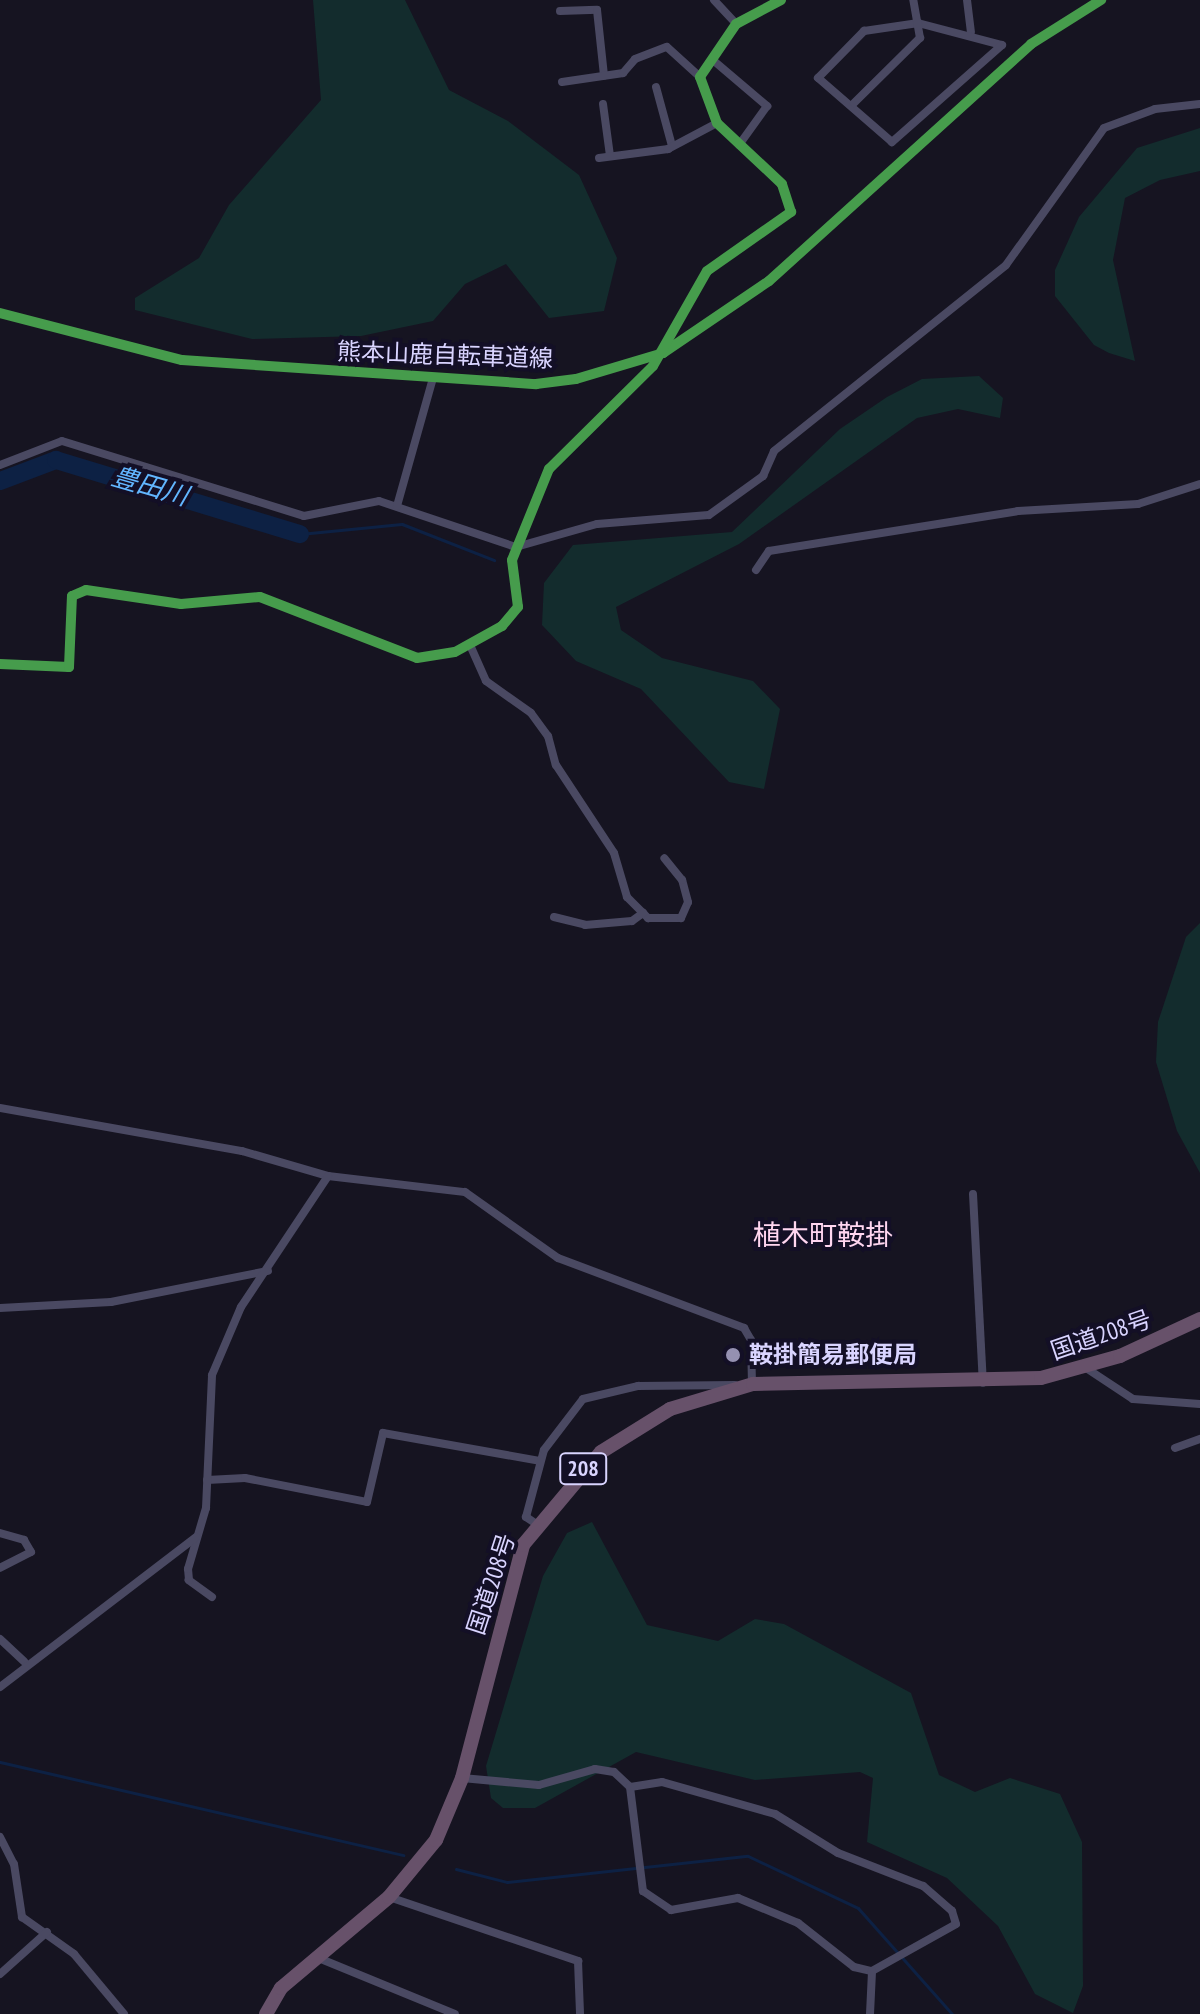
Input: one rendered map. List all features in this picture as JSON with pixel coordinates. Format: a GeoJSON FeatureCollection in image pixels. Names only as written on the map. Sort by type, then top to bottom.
{"type":"FeatureCollection","features":[{"type":"Feature","properties":{"kind":"highway","name":"国道208号"},"geometry":{"type":"LineString","coordinates":[[266,2014],[314,1956],[389,1897],[436,1840],[462,1778],[509,1587],[535,1523],[632,1430],[709,1394],[753,1384],[983,1383],[1086,1368],[1200,1319]]}},
{"type":"Feature","properties":{"kind":"street"},"geometry":{"type":"LineString","coordinates":[[714,0],[736,24]]}},
{"type":"Feature","properties":{"kind":"street"},"geometry":{"type":"LineString","coordinates":[[700,77],[714,61],[736,24],[781,0]]}},
{"type":"Feature","properties":{"kind":"street"},"geometry":{"type":"LineString","coordinates":[[854,103],[920,38],[913,0]]}},
{"type":"Feature","properties":{"kind":"street"},"geometry":{"type":"LineString","coordinates":[[967,0],[971,32]]}},
{"type":"Feature","properties":{"kind":"street"},"geometry":{"type":"LineString","coordinates":[[560,11],[597,10],[604,76]]}},
{"type":"Feature","properties":{"kind":"street"},"geometry":{"type":"LineString","coordinates":[[918,23],[971,32],[1002,45],[895,142],[854,103],[818,78],[864,31],[918,23]]}},
{"type":"Feature","properties":{"kind":"street"},"geometry":{"type":"LineString","coordinates":[[0,664],[69,667],[72,596],[86,590],[181,604],[260,597],[417,658],[470,645],[518,607],[516,547],[549,469],[653,366],[707,271],[791,212],[782,184],[717,123],[700,77],[667,47],[604,76],[562,82]]}},
{"type":"Feature","properties":{"kind":"street"},"geometry":{"type":"LineString","coordinates":[[714,61],[767,106],[739,145]]}},
{"type":"Feature","properties":{"kind":"street"},"geometry":{"type":"LineString","coordinates":[[656,87],[672,146]]}},
{"type":"Feature","properties":{"kind":"street"},"geometry":{"type":"LineString","coordinates":[[603,104],[610,156]]}},
{"type":"Feature","properties":{"kind":"street"},"geometry":{"type":"LineString","coordinates":[[0,465],[62,441],[304,516],[379,501],[516,547],[597,524],[709,515],[763,476],[774,451],[1006,265],[1104,128],[1155,109],[1200,104]]}},
{"type":"Feature","properties":{"kind":"street"},"geometry":{"type":"LineString","coordinates":[[599,158],[672,146],[717,123]]}},
{"type":"Feature","properties":{"kind":"street"},"geometry":{"type":"LineString","coordinates":[[397,506],[433,378]]}},
{"type":"Feature","properties":{"kind":"street"},"geometry":{"type":"LineString","coordinates":[[756,570],[769,551],[1018,511],[1138,504],[1200,484]]}},
{"type":"Feature","properties":{"kind":"street"},"geometry":{"type":"LineString","coordinates":[[470,645],[486,681],[531,713],[548,736],[556,765],[614,853],[627,897],[643,913],[681,918],[688,902],[664,858]]}},
{"type":"Feature","properties":{"kind":"street"},"geometry":{"type":"LineString","coordinates":[[554,917],[585,925],[632,921],[643,913]]}},
{"type":"Feature","properties":{"kind":"street"},"geometry":{"type":"LineString","coordinates":[[0,1108],[242,1151],[328,1176],[404,1181],[479,1198],[558,1258],[744,1328],[751,1340],[753,1384],[638,1386],[596,1394],[570,1411],[540,1461],[526,1517],[535,1523]]}},
{"type":"Feature","properties":{"kind":"street"},"geometry":{"type":"LineString","coordinates":[[212,1597],[189,1580],[207,1480],[212,1375],[241,1307],[269,1271],[328,1176]]}},
{"type":"Feature","properties":{"kind":"street"},"geometry":{"type":"LineString","coordinates":[[973,1194],[983,1383]]}},
{"type":"Feature","properties":{"kind":"street"},"geometry":{"type":"LineString","coordinates":[[0,1308],[111,1302],[269,1271]]}},
{"type":"Feature","properties":{"kind":"street"},"geometry":{"type":"LineString","coordinates":[[1086,1368],[1133,1399],[1200,1404]]}},
{"type":"Feature","properties":{"kind":"street"},"geometry":{"type":"LineString","coordinates":[[207,1480],[245,1478],[367,1502],[383,1433],[540,1461]]}},
{"type":"Feature","properties":{"kind":"street"},"geometry":{"type":"LineString","coordinates":[[1175,1448],[1200,1439]]}},
{"type":"Feature","properties":{"kind":"street"},"geometry":{"type":"LineString","coordinates":[[0,1533],[24,1540],[31,1552],[0,1568]]}},
{"type":"Feature","properties":{"kind":"street"},"geometry":{"type":"LineString","coordinates":[[0,1687],[24,1661],[196,1537]]}},
{"type":"Feature","properties":{"kind":"street"},"geometry":{"type":"LineString","coordinates":[[0,1639],[24,1661]]}},
{"type":"Feature","properties":{"kind":"street"},"geometry":{"type":"LineString","coordinates":[[462,1778],[539,1785],[595,1769],[614,1772],[630,1787],[643,1891],[671,1910],[738,1898],[798,1923],[854,1967],[872,1971],[956,1924],[952,1911],[923,1886],[838,1853],[775,1814],[662,1782],[630,1787]]}},
{"type":"Feature","properties":{"kind":"street"},"geometry":{"type":"LineString","coordinates":[[0,1837],[14,1864],[22,1917],[47,1932],[100,1979],[124,2014]]}},
{"type":"Feature","properties":{"kind":"street"},"geometry":{"type":"LineString","coordinates":[[389,1897],[578,1961],[580,2014]]}},
{"type":"Feature","properties":{"kind":"street"},"geometry":{"type":"LineString","coordinates":[[0,1974],[47,1932]]}},
{"type":"Feature","properties":{"kind":"street"},"geometry":{"type":"LineString","coordinates":[[314,1956],[455,2014]]}},
{"type":"Feature","properties":{"kind":"street"},"geometry":{"type":"LineString","coordinates":[[870,2014],[872,1971]]}},
{"type":"Feature","properties":{"kind":"green space"},"geometry":{"type":"Polygon","coordinates":[[[313,0],[405,0],[449,90],[508,121],[579,175],[617,258],[604,311],[549,318],[506,264],[465,284],[433,321],[361,336],[252,339],[135,310],[135,298],[199,258],[229,205],[321,100],[313,0]]]}},
{"type":"Feature","properties":{"kind":"green space"},"geometry":{"type":"Polygon","coordinates":[[[1200,128],[1200,171],[1160,180],[1125,198],[1113,260],[1135,361],[1109,353],[1094,345],[1055,296],[1055,270],[1079,217],[1137,148],[1200,128]]]}},
{"type":"Feature","properties":{"kind":"green space"},"geometry":{"type":"Polygon","coordinates":[[[979,376],[1003,398],[1000,418],[958,409],[917,418],[739,544],[616,607],[621,630],[662,658],[753,681],[780,709],[764,789],[729,782],[641,689],[576,661],[542,625],[544,583],[573,545],[732,532],[840,429],[887,397],[922,379],[979,376]]]}},
{"type":"Feature","properties":{"kind":"green space"},"geometry":{"type":"Polygon","coordinates":[[[1200,923],[1200,1173],[1177,1131],[1156,1062],[1158,1022],[1186,937],[1200,923]]]}},
{"type":"Feature","properties":{"kind":"green space"},"geometry":{"type":"Polygon","coordinates":[[[592,1522],[647,1625],[718,1641],[755,1619],[784,1624],[911,1693],[939,1775],[975,1792],[1010,1778],[1060,1794],[1082,1842],[1083,1986],[1073,2013],[1035,1994],[998,1926],[947,1878],[867,1842],[873,1778],[860,1772],[755,1780],[636,1752],[535,1808],[503,1808],[491,1798],[486,1766],[543,1576],[567,1533],[592,1522]]]}},
{"type":"Feature","properties":{"kind":"waterway","name":"豊田川"},"geometry":{"type":"LineString","coordinates":[[0,481],[56,460],[300,534]]}},
{"type":"Feature","properties":{"kind":"waterway"},"geometry":{"type":"LineString","coordinates":[[300,534],[402,524],[494,560]]}},
{"type":"Feature","properties":{"kind":"waterway"},"geometry":{"type":"LineString","coordinates":[[0,1762],[403,1855]]}},
{"type":"Feature","properties":{"kind":"waterway"},"geometry":{"type":"LineString","coordinates":[[456,1869],[507,1882],[748,1856],[858,1908],[952,2014]]}},
{"type":"Feature","properties":{"kind":"cycle path"},"geometry":{"type":"LineString","coordinates":[[0,664],[69,667],[72,596],[86,590],[181,604],[260,597],[417,658],[455,652],[502,626],[518,607],[512,560],[549,469],[653,366],[707,271],[791,212],[782,184],[717,123],[700,77],[736,24],[781,0]]}},
{"type":"Feature","properties":{"kind":"cycle path","name":"熊本山鹿自転車道線"},"geometry":{"type":"LineString","coordinates":[[0,313],[182,360],[536,384],[576,379],[663,353],[769,281],[1031,44],[1101,0]]}},
{"type":"Feature","properties":{"kind":"place","name":"鞍掛簡易郵便局"},"geometry":{"type":"Point","coordinates":[733,1355]}},
{"type":"Feature","properties":{"kind":"district","name":"植木町鞍掛"},"geometry":{"type":"Point","coordinates":[823,1235]}}]}
